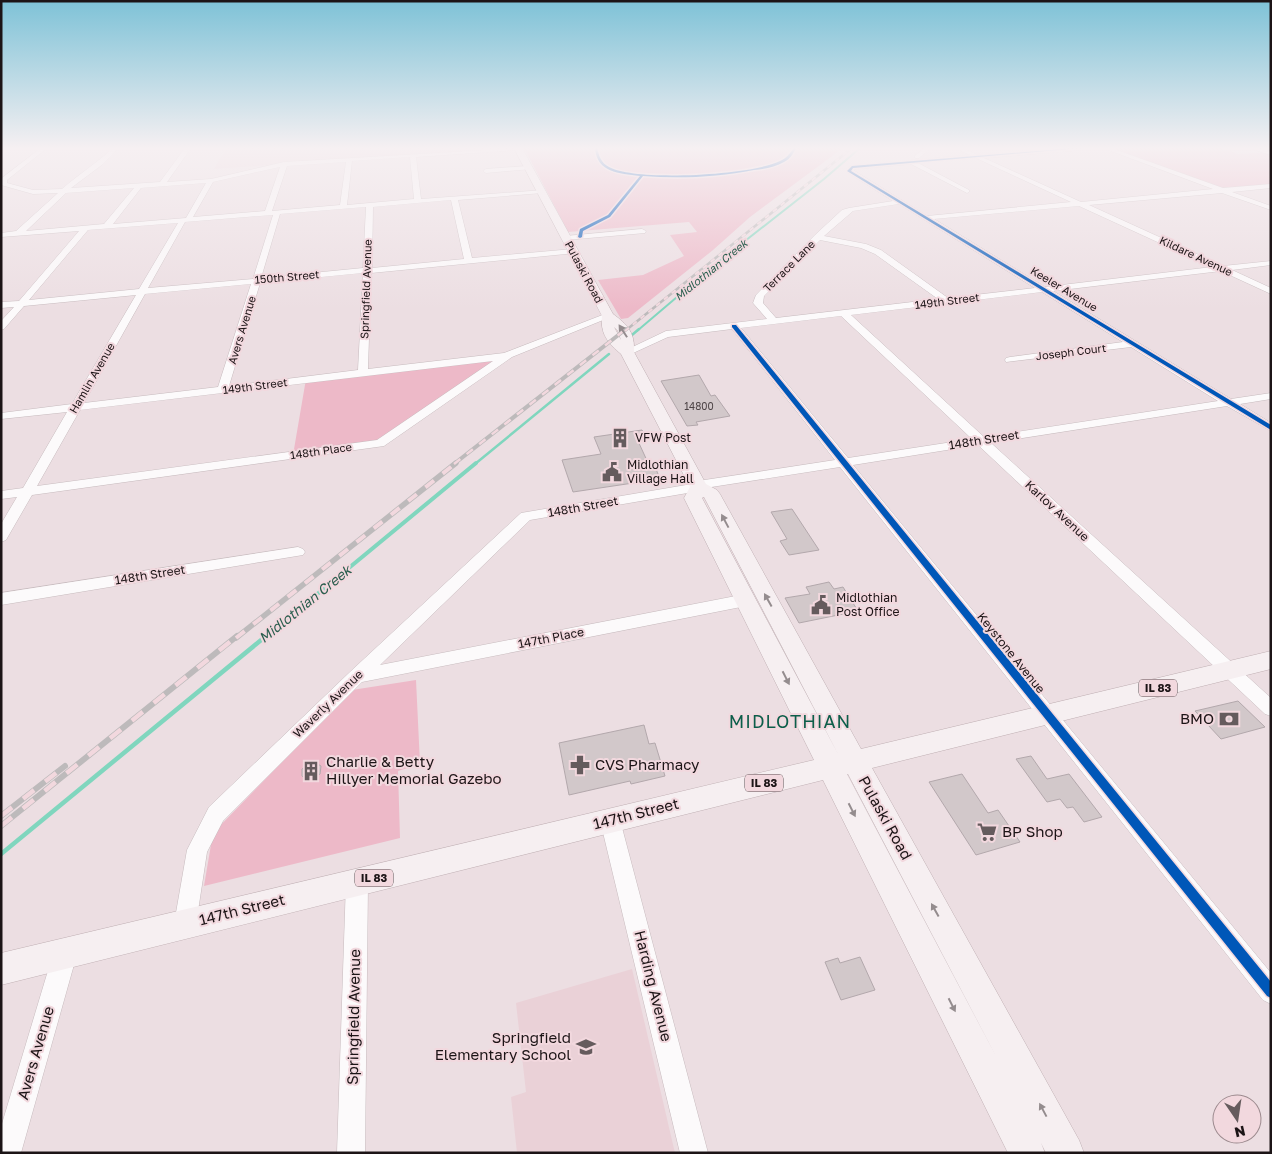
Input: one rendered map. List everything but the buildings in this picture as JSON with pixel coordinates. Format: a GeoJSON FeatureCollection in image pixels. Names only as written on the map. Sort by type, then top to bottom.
{"type":"FeatureCollection","features":[{"type":"Feature","properties":{"kind":"main road","name":"Pulaski Road"},"geometry":{"type":"LineString","coordinates":[[548,202],[608,316],[606,328],[613,340],[627,352],[698,486],[711,494],[1028,1153]]}},
{"type":"Feature","properties":{"kind":"main road","name":"Pulaski Road"},"geometry":{"type":"LineString","coordinates":[[698,486],[693,498],[746,600],[1066,1153]]}},
{"type":"Feature","properties":{"kind":"main road","name":"147th Street"},"geometry":{"type":"LineString","coordinates":[[1,969],[1271,660]]}},
{"type":"Feature","properties":{"kind":"street"},"geometry":{"type":"LineString","coordinates":[[19,233],[52,202]]}},
{"type":"Feature","properties":{"kind":"street"},"geometry":{"type":"LineString","coordinates":[[107,226],[126,202]]}},
{"type":"Feature","properties":{"kind":"street","name":"Hamlin Avenue"},"geometry":{"type":"LineString","coordinates":[[1,537],[142,290],[197,202]]}},
{"type":"Feature","properties":{"kind":"street","name":"Avers Avenue"},"geometry":{"type":"LineString","coordinates":[[223,389],[257,280],[276,202]]}},
{"type":"Feature","properties":{"kind":"street"},"geometry":{"type":"LineString","coordinates":[[343,207],[344,202]]}},
{"type":"Feature","properties":{"kind":"street"},"geometry":{"type":"LineString","coordinates":[[1,235],[408,202]]}},
{"type":"Feature","properties":{"kind":"street"},"geometry":{"type":"LineString","coordinates":[[455,202],[468,260]]}},
{"type":"Feature","properties":{"kind":"street","name":"Keeler Avenue"},"geometry":{"type":"LineString","coordinates":[[900,202],[1271,428]]}},
{"type":"Feature","properties":{"kind":"street","name":"Terrace Lane"},"geometry":{"type":"LineString","coordinates":[[773,321],[758,303],[760,295],[818,237],[845,212],[851,209],[900,202]]}},
{"type":"Feature","properties":{"kind":"street","name":"Kildare Avenue"},"geometry":{"type":"LineString","coordinates":[[1076,202],[1271,290]]}},
{"type":"Feature","properties":{"kind":"street"},"geometry":{"type":"LineString","coordinates":[[926,218],[1103,202]]}},
{"type":"Feature","properties":{"kind":"street"},"geometry":{"type":"LineString","coordinates":[[1254,202],[1271,208]]}},
{"type":"Feature","properties":{"kind":"street","name":"Springfield Avenue"},"geometry":{"type":"LineString","coordinates":[[363,373],[370,205]]}},
{"type":"Feature","properties":{"kind":"street"},"geometry":{"type":"LineString","coordinates":[[1,327],[86,228]]}},
{"type":"Feature","properties":{"kind":"street"},"geometry":{"type":"LineString","coordinates":[[566,238],[642,231]]}},
{"type":"Feature","properties":{"kind":"street"},"geometry":{"type":"LineString","coordinates":[[818,237],[863,246],[878,252],[946,301]]}},
{"type":"Feature","properties":{"kind":"street","name":"150th Street"},"geometry":{"type":"LineString","coordinates":[[1,305],[573,250]]}},
{"type":"Feature","properties":{"kind":"street","name":"149th Street"},"geometry":{"type":"LineString","coordinates":[[627,352],[666,334],[1271,263]]}},
{"type":"Feature","properties":{"kind":"street","name":"Karlov Avenue"},"geometry":{"type":"LineString","coordinates":[[843,313],[1271,709]]}},
{"type":"Feature","properties":{"kind":"street","name":"148th Place"},"geometry":{"type":"LineString","coordinates":[[1,495],[380,443],[508,355],[608,316]]}},
{"type":"Feature","properties":{"kind":"street","name":"Keystone Avenue"},"geometry":{"type":"LineString","coordinates":[[734,326],[1271,992]]}},
{"type":"Feature","properties":{"kind":"street","name":"Joseph Court"},"geometry":{"type":"LineString","coordinates":[[1010,360],[1132,344]]}},
{"type":"Feature","properties":{"kind":"street","name":"149th Street"},"geometry":{"type":"LineString","coordinates":[[1,416],[508,355]]}},
{"type":"Feature","properties":{"kind":"street","name":"148th Street"},"geometry":{"type":"LineString","coordinates":[[526,516],[843,462],[1271,396]]}},
{"type":"Feature","properties":{"kind":"street","name":"Waverly Avenue"},"geometry":{"type":"LineString","coordinates":[[185,924],[197,850],[216,814],[357,676],[526,516]]}},
{"type":"Feature","properties":{"kind":"street","name":"148th Street"},"geometry":{"type":"LineString","coordinates":[[1,599],[298,552]]}},
{"type":"Feature","properties":{"kind":"street","name":"147th Place"},"geometry":{"type":"LineString","coordinates":[[357,676],[746,600]]}},
{"type":"Feature","properties":{"kind":"street","name":"Harding Avenue"},"geometry":{"type":"LineString","coordinates":[[610,820],[694,1153]]}},
{"type":"Feature","properties":{"kind":"street","name":"Springfield Avenue"},"geometry":{"type":"LineString","coordinates":[[351,1153],[357,882]]}},
{"type":"Feature","properties":{"kind":"street","name":"Avers Avenue"},"geometry":{"type":"LineString","coordinates":[[7,1153],[65,954]]}},
{"type":"Feature","properties":{"kind":"shaded area"},"geometry":{"type":"Polygon","coordinates":[[[552,202],[770,202],[628,318],[621,319],[598,280],[643,275],[684,256],[670,235],[697,232],[689,222],[568,232],[552,202]]]}},
{"type":"Feature","properties":{"kind":"shaded area"},"geometry":{"type":"Polygon","coordinates":[[[508,355],[380,443],[293,455],[306,379],[508,355]]]}},
{"type":"Feature","properties":{"kind":"shaded area"},"geometry":{"type":"Polygon","coordinates":[[[416,680],[420,764],[398,771],[400,838],[204,886],[213,833],[352,690],[416,680]]]}},
{"type":"Feature","properties":{"kind":"shaded area","name":"Springfield Elementary School"},"geometry":{"type":"Polygon","coordinates":[[[632,969],[675,1153],[517,1153],[511,1097],[526,1092],[516,1003],[632,969]]]}},
{"type":"Feature","properties":{"kind":"waterway","name":"Midlothian Creek"},"geometry":{"type":"LineString","coordinates":[[637,331],[717,263],[795,202]]}},
{"type":"Feature","properties":{"kind":"waterway","name":"Midlothian Creek"},"geometry":{"type":"LineString","coordinates":[[632,335],[639,329]]}},
{"type":"Feature","properties":{"kind":"waterway","name":"Midlothian Creek"},"geometry":{"type":"LineString","coordinates":[[475,464],[609,354]]}},
{"type":"Feature","properties":{"kind":"waterway","name":"Midlothian Creek"},"geometry":{"type":"LineString","coordinates":[[264,638],[476,463]]}},
{"type":"Feature","properties":{"kind":"waterway","name":"Midlothian Creek"},"geometry":{"type":"LineString","coordinates":[[1,854],[266,636]]}},
{"type":"Feature","properties":{"kind":"railway"},"geometry":{"type":"LineString","coordinates":[[625,331],[785,202]]}},
{"type":"Feature","properties":{"kind":"railway"},"geometry":{"type":"LineString","coordinates":[[454,464],[626,329]]}},
{"type":"Feature","properties":{"kind":"railway"},"geometry":{"type":"LineString","coordinates":[[236,638],[456,463]]}},
{"type":"Feature","properties":{"kind":"railway"},"geometry":{"type":"LineString","coordinates":[[1,826],[237,636]]}},
{"type":"Feature","properties":{"kind":"railway"},"geometry":{"type":"LineString","coordinates":[[1,816],[65,766]]}},
{"type":"Feature","properties":{"kind":"cycle path"},"geometry":{"type":"LineString","coordinates":[[580,237],[581,230],[609,216],[620,202]]}},
{"type":"Feature","properties":{"kind":"cycle path"},"geometry":{"type":"LineString","coordinates":[[900,202],[1271,428]]}},
{"type":"Feature","properties":{"kind":"cycle path"},"geometry":{"type":"LineString","coordinates":[[734,326],[1271,992]]}},
{"type":"Feature","properties":{"kind":"place","name":"VFW Post"},"geometry":{"type":"Point","coordinates":[620,438]}},
{"type":"Feature","properties":{"kind":"place","name":"Midlothian Village Hall"},"geometry":{"type":"Point","coordinates":[612,472]}},
{"type":"Feature","properties":{"kind":"place","name":"Midlothian Post Office"},"geometry":{"type":"Point","coordinates":[821,605]}},
{"type":"Feature","properties":{"kind":"place","name":"BMO"},"geometry":{"type":"Point","coordinates":[1229,719]}},
{"type":"Feature","properties":{"kind":"place","name":"CVS Pharmacy"},"geometry":{"type":"Point","coordinates":[580,765]}},
{"type":"Feature","properties":{"kind":"place","name":"Charlie & Betty Hillyer Memorial Gazebo"},"geometry":{"type":"Point","coordinates":[311,771]}},
{"type":"Feature","properties":{"kind":"place","name":"BP Shop"},"geometry":{"type":"Point","coordinates":[987,832]}},
{"type":"Feature","properties":{"kind":"place","name":"Springfield Elementary School"},"geometry":{"type":"Point","coordinates":[586,1047]}},
{"type":"Feature","properties":{"kind":"district","name":"MIDLOTHIAN"},"geometry":{"type":"Point","coordinates":[790,722]}}]}
